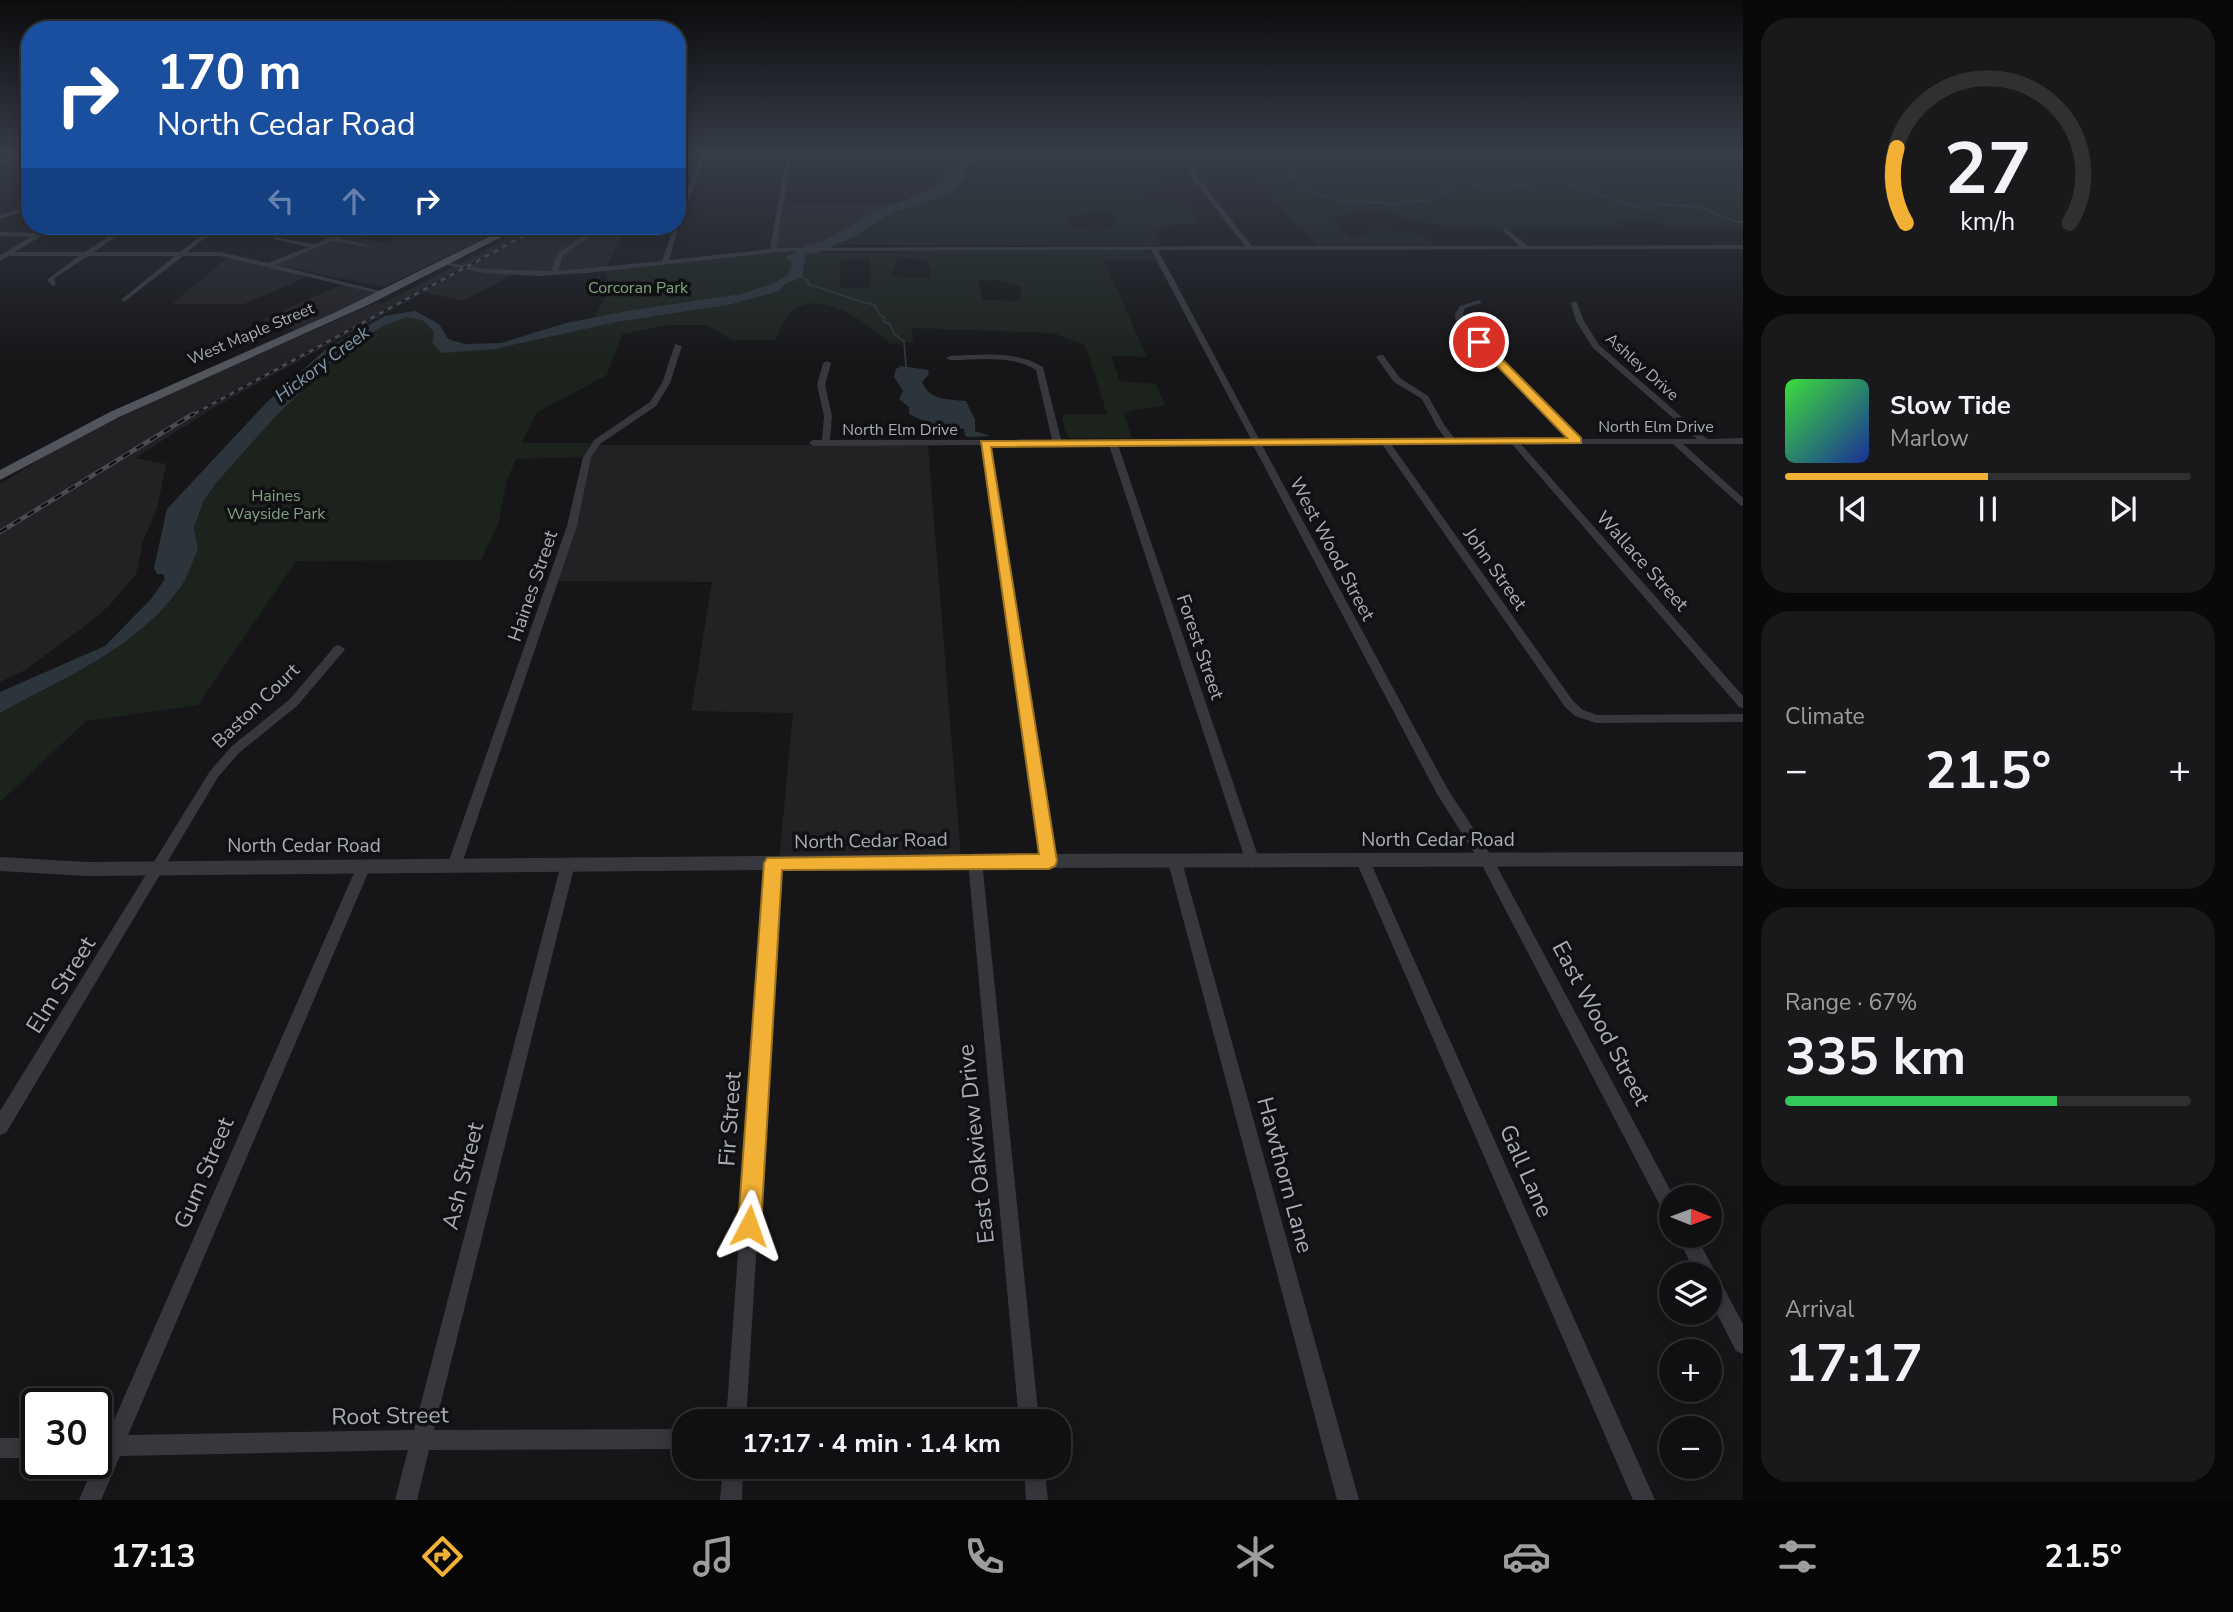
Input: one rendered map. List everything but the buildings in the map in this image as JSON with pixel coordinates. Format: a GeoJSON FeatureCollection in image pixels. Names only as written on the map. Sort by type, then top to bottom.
{"type":"FeatureCollection","features":[{"type":"Feature","properties":{"kind":"main road","name":"West Maple Street"},"geometry":{"type":"LineString","coordinates":[[0,477],[40,452],[118,411],[385,293],[500,235]]}},
{"type":"Feature","properties":{"kind":"street"},"geometry":{"type":"LineString","coordinates":[[773,250],[778,224]]}},
{"type":"Feature","properties":{"kind":"street"},"geometry":{"type":"LineString","coordinates":[[1231,224],[1250,248]]}},
{"type":"Feature","properties":{"kind":"street"},"geometry":{"type":"LineString","coordinates":[[1505,230],[1526,247]]}},
{"type":"Feature","properties":{"kind":"street"},"geometry":{"type":"LineString","coordinates":[[0,233],[21,234]]}},
{"type":"Feature","properties":{"kind":"street"},"geometry":{"type":"LineString","coordinates":[[4,256],[38,235]]}},
{"type":"Feature","properties":{"kind":"street"},"geometry":{"type":"LineString","coordinates":[[52,284],[50,280],[115,235]]}},
{"type":"Feature","properties":{"kind":"street"},"geometry":{"type":"LineString","coordinates":[[124,300],[205,235]]}},
{"type":"Feature","properties":{"kind":"street"},"geometry":{"type":"LineString","coordinates":[[270,265],[337,235]]}},
{"type":"Feature","properties":{"kind":"street"},"geometry":{"type":"LineString","coordinates":[[554,273],[560,254],[588,235]]}},
{"type":"Feature","properties":{"kind":"street"},"geometry":{"type":"LineString","coordinates":[[665,262],[674,235]]}},
{"type":"Feature","properties":{"kind":"street"},"geometry":{"type":"LineString","coordinates":[[276,238],[314,246]]}},
{"type":"Feature","properties":{"kind":"street"},"geometry":{"type":"LineString","coordinates":[[331,239],[366,246]]}},
{"type":"Feature","properties":{"kind":"street"},"geometry":{"type":"LineString","coordinates":[[444,264],[498,272],[554,273],[773,250],[839,248],[1743,247]]}},
{"type":"Feature","properties":{"kind":"street","name":"West Wood Street"},"geometry":{"type":"LineString","coordinates":[[1154,249],[1436,780],[1487,861]]}},
{"type":"Feature","properties":{"kind":"street"},"geometry":{"type":"LineString","coordinates":[[4,256],[220,254],[385,293]]}},
{"type":"Feature","properties":{"kind":"street"},"geometry":{"type":"LineString","coordinates":[[1479,302],[1462,306],[1460,322],[1577,441]]}},
{"type":"Feature","properties":{"kind":"street","name":"Ashley Drive"},"geometry":{"type":"LineString","coordinates":[[1574,303],[1580,321],[1596,346],[1705,441]]}},
{"type":"Feature","properties":{"kind":"street","name":"Haines Street"},"geometry":{"type":"LineString","coordinates":[[454,866],[572,526],[587,457],[597,442],[653,404],[666,383],[678,346]]}},
{"type":"Feature","properties":{"kind":"street"},"geometry":{"type":"LineString","coordinates":[[1380,357],[1397,380],[1425,398],[1452,441]]}},
{"type":"Feature","properties":{"kind":"street"},"geometry":{"type":"LineString","coordinates":[[950,358],[1006,358],[1033,363],[1040,369],[1057,443]]}},
{"type":"Feature","properties":{"kind":"street"},"geometry":{"type":"LineString","coordinates":[[826,443],[828,416],[821,385],[827,363]]}},
{"type":"Feature","properties":{"kind":"street","name":"Wallace Street"},"geometry":{"type":"LineString","coordinates":[[1514,441],[1743,704]]}},
{"type":"Feature","properties":{"kind":"street","name":"North Elm Drive"},"geometry":{"type":"LineString","coordinates":[[813,443],[1743,441]]}},
{"type":"Feature","properties":{"kind":"street","name":"John Street"},"geometry":{"type":"LineString","coordinates":[[1385,442],[1569,704],[1579,713],[1596,719],[1743,718]]}},
{"type":"Feature","properties":{"kind":"street"},"geometry":{"type":"LineString","coordinates":[[1676,442],[1743,503]]}},
{"type":"Feature","properties":{"kind":"street"},"geometry":{"type":"LineString","coordinates":[[985,444],[1049,861]]}},
{"type":"Feature","properties":{"kind":"street","name":"Forest Street"},"geometry":{"type":"LineString","coordinates":[[1113,444],[1253,862]]}},
{"type":"Feature","properties":{"kind":"street","name":"Baston Court"},"geometry":{"type":"LineString","coordinates":[[160,867],[214,774],[236,749],[293,702],[339,649]]}},
{"type":"Feature","properties":{"kind":"street","name":"North Cedar Road"},"geometry":{"type":"LineString","coordinates":[[0,864],[53,869],[975,861],[1743,859]]}},
{"type":"Feature","properties":{"kind":"street","name":"East Oakview Drive"},"geometry":{"type":"LineString","coordinates":[[975,861],[1028,1409]]}},
{"type":"Feature","properties":{"kind":"street","name":"Gall Lane"},"geometry":{"type":"LineString","coordinates":[[1363,861],[1644,1500]]}},
{"type":"Feature","properties":{"kind":"street","name":"East Wood Street"},"geometry":{"type":"LineString","coordinates":[[1487,861],[1659,1186]]}},
{"type":"Feature","properties":{"kind":"street","name":"Hawthorn Lane"},"geometry":{"type":"LineString","coordinates":[[1175,862],[1348,1500]]}},
{"type":"Feature","properties":{"kind":"street","name":"Fir Street"},"geometry":{"type":"LineString","coordinates":[[737,1409],[773,863]]}},
{"type":"Feature","properties":{"kind":"street","name":"Ash Street"},"geometry":{"type":"LineString","coordinates":[[406,1500],[568,864]]}},
{"type":"Feature","properties":{"kind":"street","name":"Gum Street"},"geometry":{"type":"LineString","coordinates":[[112,1430],[363,866]]}},
{"type":"Feature","properties":{"kind":"street","name":"Elm Street"},"geometry":{"type":"LineString","coordinates":[[0,1127],[160,867]]}},
{"type":"Feature","properties":{"kind":"street"},"geometry":{"type":"LineString","coordinates":[[1722,1304],[1743,1343]]}},
{"type":"Feature","properties":{"kind":"street","name":"Root Street"},"geometry":{"type":"LineString","coordinates":[[112,1446],[421,1440],[672,1439]]}},
{"type":"Feature","properties":{"kind":"street"},"geometry":{"type":"LineString","coordinates":[[0,1448],[21,1448]]}},
{"type":"Feature","properties":{"kind":"street","name":"Gum Street"},"geometry":{"type":"LineString","coordinates":[[90,1500],[96,1479]]}},
{"type":"Feature","properties":{"kind":"street"},"geometry":{"type":"LineString","coordinates":[[731,1500],[732,1479]]}},
{"type":"Feature","properties":{"kind":"street"},"geometry":{"type":"LineString","coordinates":[[1035,1479],[1037,1500]]}},
{"type":"Feature","properties":{"kind":"shaded area"},"geometry":{"type":"Polygon","coordinates":[[[781,224],[853,224],[827,239],[803,248],[774,249],[781,224]]]}},
{"type":"Feature","properties":{"kind":"shaded area"},"geometry":{"type":"Polygon","coordinates":[[[339,235],[385,243],[402,235],[491,235],[384,287],[270,264],[339,235]]]}},
{"type":"Feature","properties":{"kind":"shaded area"},"geometry":{"type":"Polygon","coordinates":[[[515,235],[622,235],[605,269],[514,274],[463,301],[424,292],[215,407],[135,458],[166,464],[157,509],[143,541],[136,574],[110,605],[93,620],[25,670],[0,682],[0,484],[61,446],[128,411],[376,303],[382,304],[515,235]]]}},
{"type":"Feature","properties":{"kind":"shaded area"},"geometry":{"type":"Polygon","coordinates":[[[229,256],[311,275],[244,304],[172,304],[229,256]]]}},
{"type":"Feature","properties":{"kind":"shaded area"},"geometry":{"type":"Polygon","coordinates":[[[345,283],[383,293],[299,332],[262,320],[345,283]]]}},
{"type":"Feature","properties":{"kind":"shaded area"},"geometry":{"type":"Polygon","coordinates":[[[598,445],[928,445],[961,858],[779,861],[793,713],[691,711],[712,582],[555,581],[589,456],[598,445]]]}},
{"type":"Feature","properties":{"kind":"green space"},"geometry":{"type":"Polygon","coordinates":[[[873,224],[1071,224],[1077,228],[1100,230],[1117,224],[1199,224],[1173,225],[1154,231],[1161,245],[836,245],[873,224]]]}},
{"type":"Feature","properties":{"kind":"green space"},"geometry":{"type":"Polygon","coordinates":[[[1293,224],[1338,224],[1349,236],[1369,236],[1364,230],[1402,231],[1420,235],[1436,245],[1316,245],[1302,229],[1293,224]]]}},
{"type":"Feature","properties":{"kind":"green space"},"geometry":{"type":"Polygon","coordinates":[[[1430,224],[1622,224],[1628,229],[1474,230],[1430,224]]]}},
{"type":"Feature","properties":{"kind":"green space"},"geometry":{"type":"Polygon","coordinates":[[[1660,224],[1743,224],[1743,229],[1669,229],[1660,224]]]}},
{"type":"Feature","properties":{"kind":"green space","name":"Corcoran Park"},"geometry":{"type":"Polygon","coordinates":[[[798,251],[786,257],[792,264],[789,275],[766,286],[741,294],[594,318],[610,288],[605,271],[798,251]]]}},
{"type":"Feature","properties":{"kind":"green space","name":"Haines Wayside Park"},"geometry":{"type":"Polygon","coordinates":[[[810,252],[1151,252],[1156,260],[1104,260],[1147,357],[1112,356],[1119,381],[1156,384],[1165,406],[1133,410],[1124,414],[1132,438],[1071,438],[1066,434],[1062,418],[1064,414],[1107,414],[1085,345],[1053,333],[912,328],[913,342],[891,344],[844,311],[817,304],[804,305],[792,311],[775,340],[732,340],[707,325],[668,325],[622,334],[607,375],[536,413],[522,443],[591,443],[582,457],[516,459],[507,480],[498,525],[481,560],[296,561],[198,705],[86,721],[0,802],[0,713],[121,645],[162,610],[183,585],[198,550],[194,527],[204,500],[276,416],[342,352],[383,326],[407,317],[422,320],[434,332],[432,343],[495,349],[617,322],[728,305],[779,291],[800,274],[805,266],[803,258],[810,252]],[[898,258],[892,276],[928,278],[931,270],[926,260],[898,258]],[[870,259],[841,260],[840,288],[871,288],[870,259]],[[999,280],[978,281],[983,300],[1020,301],[1022,287],[999,280]]]}},
{"type":"Feature","properties":{"kind":"water","name":"Hickory Creek"},"geometry":{"type":"Polygon","coordinates":[[[853,224],[874,224],[820,252],[806,254],[802,277],[784,285],[780,291],[728,305],[617,322],[495,349],[442,353],[432,343],[434,332],[422,320],[407,317],[383,326],[342,352],[276,416],[216,483],[204,500],[194,527],[198,550],[188,574],[162,609],[142,628],[97,660],[0,713],[0,692],[105,646],[151,599],[165,579],[163,574],[157,574],[154,568],[167,509],[267,402],[326,349],[385,316],[415,311],[439,324],[448,339],[465,344],[501,343],[566,323],[741,294],[788,275],[792,264],[786,257],[810,244],[827,239],[853,224]]]}},
{"type":"Feature","properties":{"kind":"water"},"geometry":{"type":"Polygon","coordinates":[[[901,366],[928,370],[929,374],[922,382],[925,388],[940,398],[966,401],[975,420],[975,431],[990,436],[968,437],[965,436],[964,429],[932,425],[909,414],[909,407],[899,399],[903,391],[894,377],[896,369],[901,366]]]}},
{"type":"Feature","properties":{"kind":"waterway"},"geometry":{"type":"LineString","coordinates":[[802,277],[809,281],[807,284],[875,305],[879,314],[885,318],[883,321],[890,324],[894,334],[904,341],[906,366]]}},
{"type":"Feature","properties":{"kind":"railway"},"geometry":{"type":"LineString","coordinates":[[190,416],[525,235]]}},
{"type":"Feature","properties":{"kind":"railway"},"geometry":{"type":"LineString","coordinates":[[0,532],[193,414]]}},
{"type":"Feature","properties":{"kind":"route"},"geometry":{"type":"LineString","coordinates":[[749,1226],[773,863],[1049,861],[985,444],[1577,441],[1479,342]]}}]}
